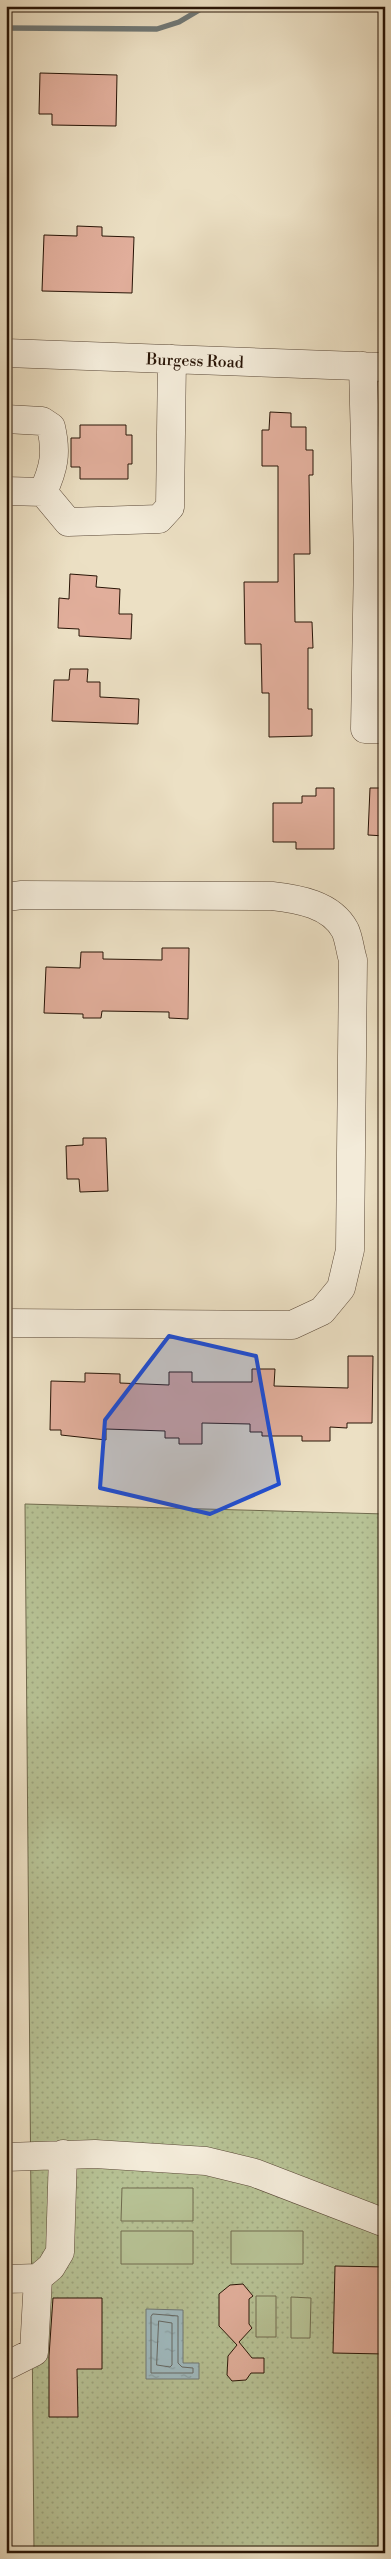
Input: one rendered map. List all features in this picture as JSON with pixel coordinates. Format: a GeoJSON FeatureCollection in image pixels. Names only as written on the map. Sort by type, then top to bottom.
{"type":"FeatureCollection","features":[{"type":"Feature","properties":{"kind":"street","name":"Burgess Road"},"geometry":{"type":"LineString","coordinates":[[6,353],[374,367]]}},
{"type":"Feature","properties":{"kind":"street"},"geometry":{"type":"LineString","coordinates":[[6,490],[44,492],[68,522],[159,519],[170,507],[172,359]]}},
{"type":"Feature","properties":{"kind":"street"},"geometry":{"type":"LineString","coordinates":[[374,367],[365,729],[377,729]]}},
{"type":"Feature","properties":{"kind":"street"},"geometry":{"type":"LineString","coordinates":[[6,419],[42,422],[50,427],[54,442],[54,469],[44,492]]}},
{"type":"Feature","properties":{"kind":"street"},"geometry":{"type":"LineString","coordinates":[[6,898],[22,895],[272,896],[303,900],[331,914],[344,930],[353,960],[350,1250],[341,1288],[322,1311],[292,1325],[6,1323]]}},
{"type":"Feature","properties":{"kind":"street"},"geometry":{"type":"LineString","coordinates":[[6,2157],[63,2154],[206,2161],[255,2174],[385,2223]]}},
{"type":"Feature","properties":{"kind":"street"},"geometry":{"type":"LineString","coordinates":[[6,2279],[38,2278],[51,2268],[60,2252],[63,2154]]}},
{"type":"Feature","properties":{"kind":"street"},"geometry":{"type":"LineString","coordinates":[[6,2366],[34,2352],[38,2278]]}},
{"type":"Feature","properties":{"kind":"highlighted area"},"geometry":{"type":"Polygon","coordinates":[[[169,1336],[256,1356],[279,1484],[210,1514],[100,1488],[105,1420],[169,1336]]]}},
{"type":"Feature","properties":{"kind":"green space"},"geometry":{"type":"Polygon","coordinates":[[[25,1504],[385,1514],[385,2553],[34,2553],[25,1504]]]}},
{"type":"Feature","properties":{"kind":"green space"},"geometry":{"type":"Polygon","coordinates":[[[122,2188],[193,2188],[193,2221],[121,2221],[122,2188]]]}},
{"type":"Feature","properties":{"kind":"green space"},"geometry":{"type":"Polygon","coordinates":[[[121,2231],[193,2231],[193,2264],[121,2264],[121,2231]]]}},
{"type":"Feature","properties":{"kind":"green space"},"geometry":{"type":"Polygon","coordinates":[[[231,2231],[303,2231],[303,2264],[231,2264],[231,2231]]]}},
{"type":"Feature","properties":{"kind":"green space"},"geometry":{"type":"Polygon","coordinates":[[[256,2296],[276,2296],[276,2337],[256,2337],[256,2296]]]}},
{"type":"Feature","properties":{"kind":"green space"},"geometry":{"type":"Polygon","coordinates":[[[291,2297],[311,2298],[310,2338],[291,2338],[291,2297]]]}},
{"type":"Feature","properties":{"kind":"water"},"geometry":{"type":"Polygon","coordinates":[[[146,2309],[183,2310],[183,2363],[199,2363],[199,2379],[146,2379],[146,2309]]]}},
{"type":"Feature","properties":{"kind":"building"},"geometry":{"type":"Polygon","coordinates":[[[40,73],[117,75],[116,126],[52,125],[52,114],[39,114],[40,73]]]}},
{"type":"Feature","properties":{"kind":"building"},"geometry":{"type":"Polygon","coordinates":[[[77,226],[102,227],[102,236],[134,237],[132,293],[42,291],[44,235],[77,236],[77,226]]]}},
{"type":"Feature","properties":{"kind":"building"},"geometry":{"type":"Polygon","coordinates":[[[270,412],[291,413],[291,427],[306,427],[306,450],[313,450],[313,475],[309,475],[310,554],[294,554],[295,622],[312,622],[313,648],[308,648],[308,709],[312,709],[312,736],[269,737],[269,693],[262,693],[261,644],[245,644],[244,582],[278,582],[278,466],[262,466],[262,430],[269,430],[270,412]]]}},
{"type":"Feature","properties":{"kind":"building"},"geometry":{"type":"Polygon","coordinates":[[[80,425],[126,425],[126,435],[132,435],[132,464],[128,464],[128,479],[80,479],[80,467],[71,467],[71,438],[80,438],[80,425]]]}},
{"type":"Feature","properties":{"kind":"building"},"geometry":{"type":"Polygon","coordinates":[[[70,574],[97,576],[96,587],[120,589],[119,614],[132,614],[131,639],[79,636],[79,629],[58,628],[59,598],[69,599],[70,574]]]}},
{"type":"Feature","properties":{"kind":"building"},"geometry":{"type":"Polygon","coordinates":[[[70,669],[88,669],[87,682],[100,682],[100,697],[139,699],[138,724],[52,721],[54,680],[69,680],[70,669]]]}},
{"type":"Feature","properties":{"kind":"building"},"geometry":{"type":"Polygon","coordinates":[[[316,788],[334,788],[334,849],[296,849],[296,842],[273,842],[273,803],[302,803],[302,796],[316,796],[316,788]]]}},
{"type":"Feature","properties":{"kind":"building"},"geometry":{"type":"Polygon","coordinates":[[[370,788],[385,788],[385,836],[368,835],[370,788]]]}},
{"type":"Feature","properties":{"kind":"building"},"geometry":{"type":"Polygon","coordinates":[[[162,948],[189,948],[188,1019],[169,1018],[169,1012],[102,1011],[101,1018],[83,1018],[83,1014],[44,1013],[46,967],[80,968],[81,952],[103,952],[103,959],[162,960],[162,948]]]}},
{"type":"Feature","properties":{"kind":"building"},"geometry":{"type":"Polygon","coordinates":[[[83,1138],[106,1138],[108,1191],[80,1192],[79,1179],[67,1179],[66,1146],[83,1145],[83,1138]]]}},
{"type":"Feature","properties":{"kind":"building"},"geometry":{"type":"Polygon","coordinates":[[[348,1356],[373,1356],[372,1423],[347,1423],[347,1428],[330,1427],[330,1441],[302,1441],[302,1436],[262,1436],[262,1432],[250,1432],[250,1424],[202,1423],[202,1444],[179,1444],[179,1438],[165,1438],[165,1431],[106,1429],[106,1440],[61,1435],[61,1430],[50,1430],[51,1381],[85,1382],[85,1373],[120,1374],[120,1383],[169,1385],[169,1372],[192,1372],[192,1382],[252,1382],[252,1369],[275,1369],[274,1386],[348,1388],[348,1356]]]}},
{"type":"Feature","properties":{"kind":"building"},"geometry":{"type":"Polygon","coordinates":[[[335,2266],[385,2267],[385,2354],[333,2353],[335,2266]]]}},
{"type":"Feature","properties":{"kind":"building"},"geometry":{"type":"Polygon","coordinates":[[[243,2284],[253,2296],[249,2299],[249,2324],[252,2328],[239,2342],[252,2358],[264,2358],[264,2373],[251,2373],[246,2380],[232,2381],[227,2375],[228,2356],[237,2345],[219,2326],[219,2294],[230,2285],[243,2284]]]}},
{"type":"Feature","properties":{"kind":"building"},"geometry":{"type":"Polygon","coordinates":[[[53,2298],[102,2298],[102,2369],[77,2369],[78,2417],[49,2417],[49,2356],[53,2298]]]}},
{"type":"Feature","properties":{"kind":"waterway"},"geometry":{"type":"LineString","coordinates":[[6,28],[157,29],[179,22],[206,6]]}}]}
